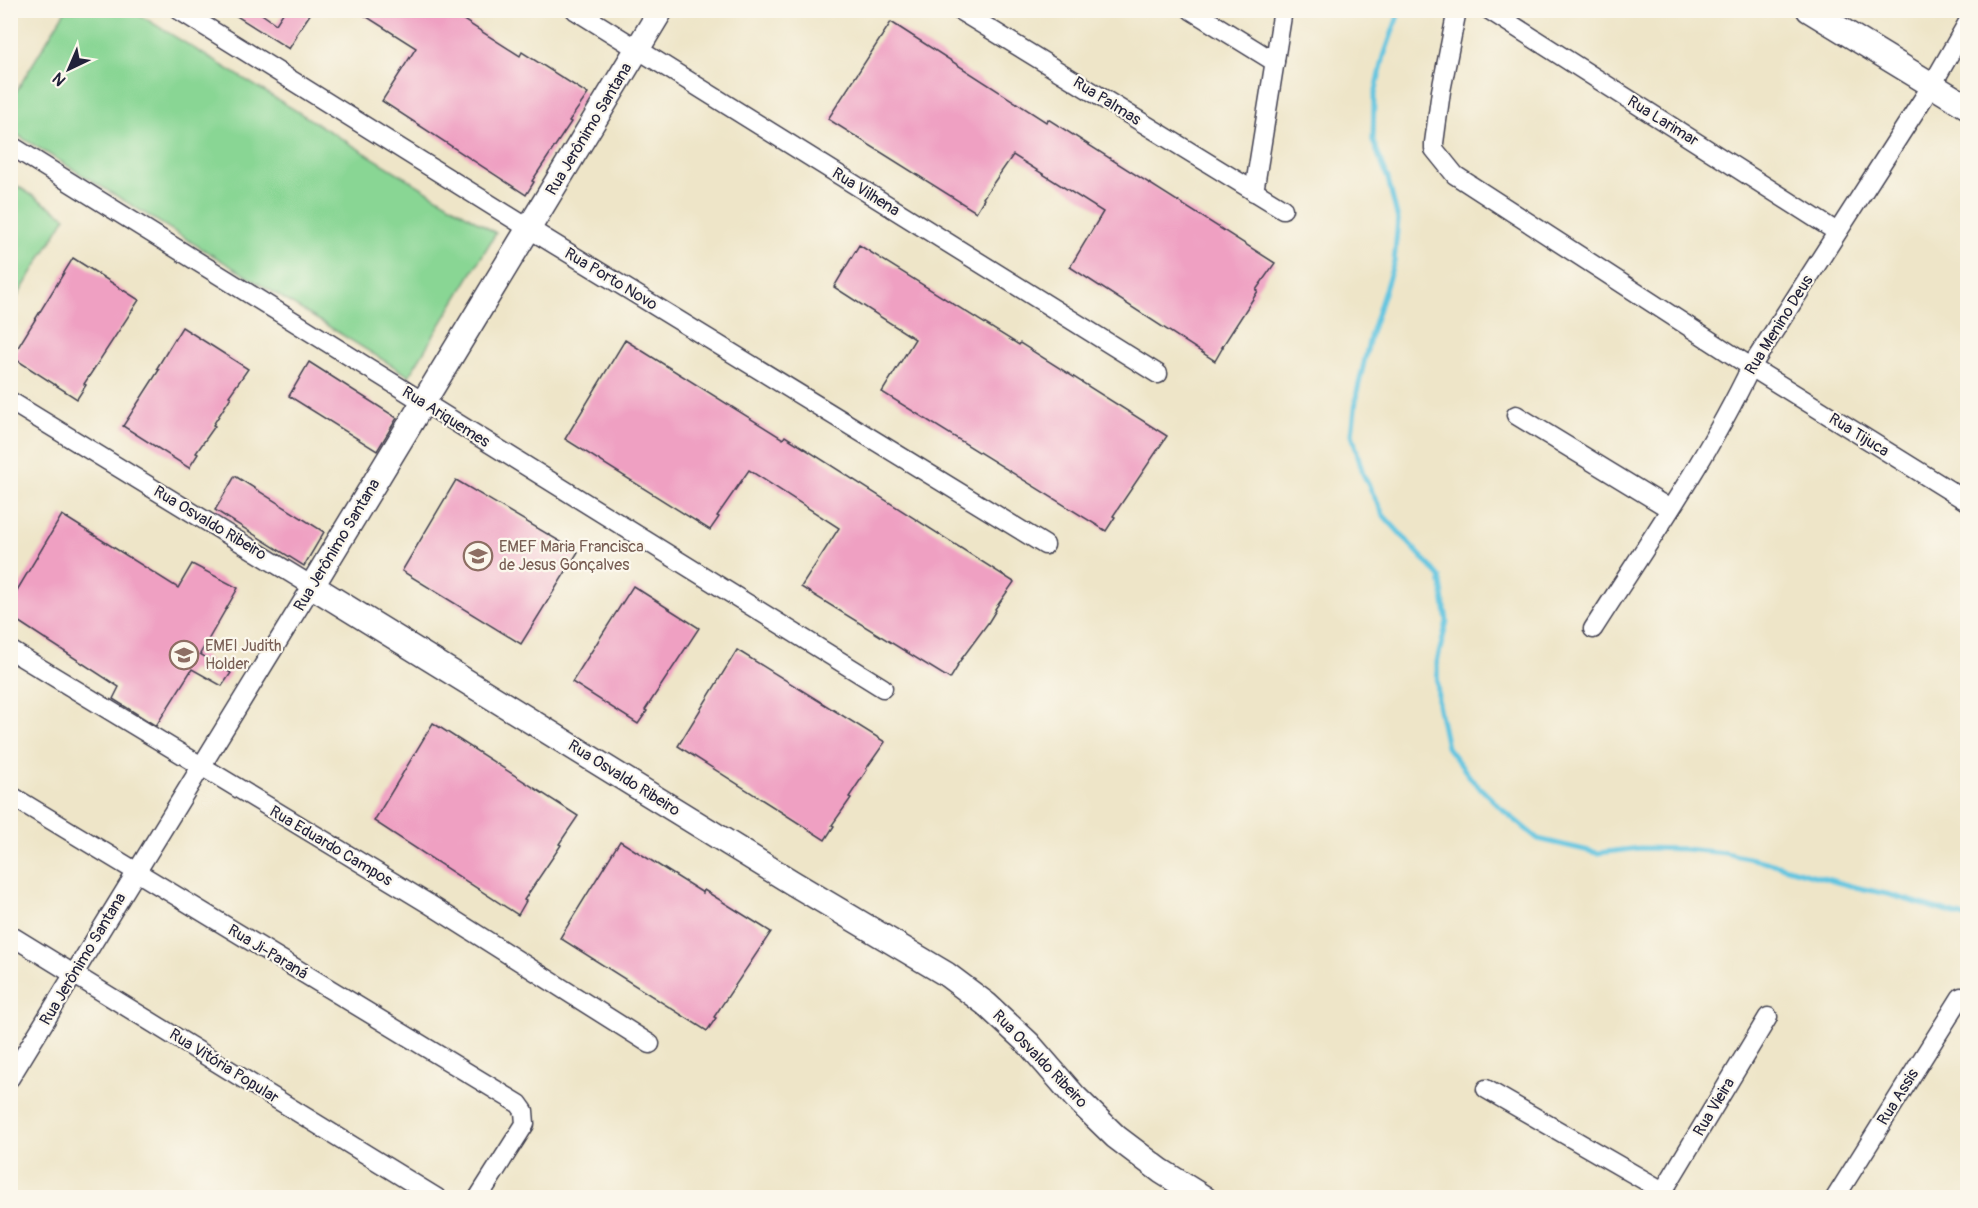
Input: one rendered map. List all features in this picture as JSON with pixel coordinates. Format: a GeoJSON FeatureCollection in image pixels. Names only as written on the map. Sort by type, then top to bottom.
{"type":"FeatureCollection","features":[{"type":"Feature","properties":{"kind":"street","name":"Rua Porto Novo"},"geometry":{"type":"LineString","coordinates":[[178,10],[1045,545]]}},
{"type":"Feature","properties":{"kind":"street","name":"Rua Vilhena"},"geometry":{"type":"LineString","coordinates":[[575,10],[1158,374]]}},
{"type":"Feature","properties":{"kind":"street","name":"Rua Jerônimo Santana"},"geometry":{"type":"LineString","coordinates":[[10,1078],[661,10]]}},
{"type":"Feature","properties":{"kind":"street","name":"Rua Palmas"},"geometry":{"type":"LineString","coordinates":[[959,10],[1283,209]]}},
{"type":"Feature","properties":{"kind":"street"},"geometry":{"type":"LineString","coordinates":[[1191,10],[1275,62]]}},
{"type":"Feature","properties":{"kind":"street"},"geometry":{"type":"LineString","coordinates":[[1254,192],[1283,10]]}},
{"type":"Feature","properties":{"kind":"street","name":"Rua Tijuca"},"geometry":{"type":"LineString","coordinates":[[1457,10],[1441,91],[1434,143],[1434,149],[1455,175],[1751,367],[1968,502]]}},
{"type":"Feature","properties":{"kind":"street","name":"Rua Larimar"},"geometry":{"type":"LineString","coordinates":[[1489,10],[1837,232]]}},
{"type":"Feature","properties":{"kind":"street"},"geometry":{"type":"LineString","coordinates":[[1809,10],[1968,106]]}},
{"type":"Feature","properties":{"kind":"street","name":"Rua Menino Deus"},"geometry":{"type":"LineString","coordinates":[[1593,629],[1710,447],[1751,367],[1932,85],[1968,22]]}},
{"type":"Feature","properties":{"kind":"street","name":"Rua Ariquemes"},"geometry":{"type":"LineString","coordinates":[[10,145],[883,688]]}},
{"type":"Feature","properties":{"kind":"street","name":"Rua Osvaldo Ribeiro"},"geometry":{"type":"LineString","coordinates":[[10,401],[783,877],[946,974],[986,1004],[1029,1044],[1075,1096],[1116,1137],[1161,1171],[1204,1197]]}},
{"type":"Feature","properties":{"kind":"street"},"geometry":{"type":"LineString","coordinates":[[1516,415],[1670,509]]}},
{"type":"Feature","properties":{"kind":"street","name":"Rua Eduardo Campos"},"geometry":{"type":"LineString","coordinates":[[10,650],[429,904],[650,1044]]}},
{"type":"Feature","properties":{"kind":"street","name":"Rua Ji-Paraná"},"geometry":{"type":"LineString","coordinates":[[10,795],[519,1104],[524,1111],[525,1124],[478,1197]]}},
{"type":"Feature","properties":{"kind":"street","name":"Rua Vitória Popular"},"geometry":{"type":"LineString","coordinates":[[10,935],[437,1197]]}},
{"type":"Feature","properties":{"kind":"street","name":"Rua Assis"},"geometry":{"type":"LineString","coordinates":[[1836,1197],[1961,997]]}},
{"type":"Feature","properties":{"kind":"street","name":"Rua Vieira"},"geometry":{"type":"LineString","coordinates":[[1661,1194],[1768,1017]]}},
{"type":"Feature","properties":{"kind":"street"},"geometry":{"type":"LineString","coordinates":[[1486,1089],[1661,1194]]}},
{"type":"Feature","properties":{"kind":"green space"},"geometry":{"type":"Polygon","coordinates":[[[65,11],[133,11],[496,233],[409,376],[11,131],[11,100],[65,11]]]}},
{"type":"Feature","properties":{"kind":"green space"},"geometry":{"type":"Polygon","coordinates":[[[11,182],[66,217],[11,307],[11,182]]]}},
{"type":"Feature","properties":{"kind":"building"},"geometry":{"type":"Polygon","coordinates":[[[227,10],[256,10],[276,24],[285,10],[313,10],[289,49],[227,10]]]}},
{"type":"Feature","properties":{"kind":"building"},"geometry":{"type":"Polygon","coordinates":[[[356,10],[448,10],[520,56],[522,52],[588,94],[532,181],[534,182],[526,195],[382,101],[416,48],[356,10]]]}},
{"type":"Feature","properties":{"kind":"building"},"geometry":{"type":"Polygon","coordinates":[[[891,22],[1046,122],[1048,119],[1275,263],[1256,290],[1258,291],[1215,361],[1070,267],[1103,212],[1013,155],[976,212],[828,119],[891,22]]]}},
{"type":"Feature","properties":{"kind":"building"},"geometry":{"type":"Polygon","coordinates":[[[859,245],[1167,436],[1113,516],[1115,517],[1106,531],[882,392],[915,339],[834,287],[859,245]]]}},
{"type":"Feature","properties":{"kind":"building"},"geometry":{"type":"Polygon","coordinates":[[[73,258],[139,300],[84,384],[86,385],[77,399],[12,357],[73,258]]]}},
{"type":"Feature","properties":{"kind":"building"},"geometry":{"type":"Polygon","coordinates":[[[182,327],[248,369],[229,396],[231,397],[213,425],[215,426],[196,453],[198,454],[189,468],[123,426],[159,370],[157,368],[182,327]]]}},
{"type":"Feature","properties":{"kind":"building"},"geometry":{"type":"Polygon","coordinates":[[[625,340],[783,439],[785,436],[1014,582],[957,665],[950,679],[801,587],[839,528],[749,470],[710,530],[565,439],[625,340]]]}},
{"type":"Feature","properties":{"kind":"building"},"geometry":{"type":"Polygon","coordinates":[[[309,362],[397,418],[377,451],[289,396],[309,362]]]}},
{"type":"Feature","properties":{"kind":"building"},"geometry":{"type":"Polygon","coordinates":[[[235,476],[324,532],[304,566],[215,510],[235,476]]]}},
{"type":"Feature","properties":{"kind":"building"},"geometry":{"type":"Polygon","coordinates":[[[456,480],[578,552],[521,644],[402,571],[456,480]]]}},
{"type":"Feature","properties":{"kind":"building"},"geometry":{"type":"Polygon","coordinates":[[[62,515],[178,588],[192,564],[238,588],[200,654],[231,673],[222,686],[192,669],[156,726],[113,699],[119,687],[10,616],[10,602],[62,515]]]}},
{"type":"Feature","properties":{"kind":"building"},"geometry":{"type":"Polygon","coordinates":[[[633,586],[699,628],[638,724],[572,682],[633,586]]]}},
{"type":"Feature","properties":{"kind":"building"},"geometry":{"type":"Polygon","coordinates":[[[737,650],[885,742],[866,769],[825,840],[678,746],[737,650]]]}},
{"type":"Feature","properties":{"kind":"building"},"geometry":{"type":"Polygon","coordinates":[[[433,723],[578,816],[524,900],[526,901],[518,915],[374,821],[433,723]]]}},
{"type":"Feature","properties":{"kind":"building"},"geometry":{"type":"Polygon","coordinates":[[[620,841],[771,932],[707,1031],[560,938],[620,841]]]}},
{"type":"Feature","properties":{"kind":"waterway"},"geometry":{"type":"LineString","coordinates":[[1400,10],[1384,56],[1374,98],[1373,141],[1388,179],[1398,220],[1394,262],[1371,333],[1357,392],[1352,434],[1363,474],[1384,516],[1440,577],[1447,621],[1437,662],[1438,704],[1447,747],[1473,781],[1538,839],[1598,853],[1640,848],[1725,853],[1891,895],[1968,918]]}},
{"type":"Feature","properties":{"kind":"place","name":"EMEF Maria Francisca de Jesus Gonçalves"},"geometry":{"type":"Point","coordinates":[478,556]}},
{"type":"Feature","properties":{"kind":"place","name":"EMEI Judith Holder"},"geometry":{"type":"Point","coordinates":[184,655]}}]}
